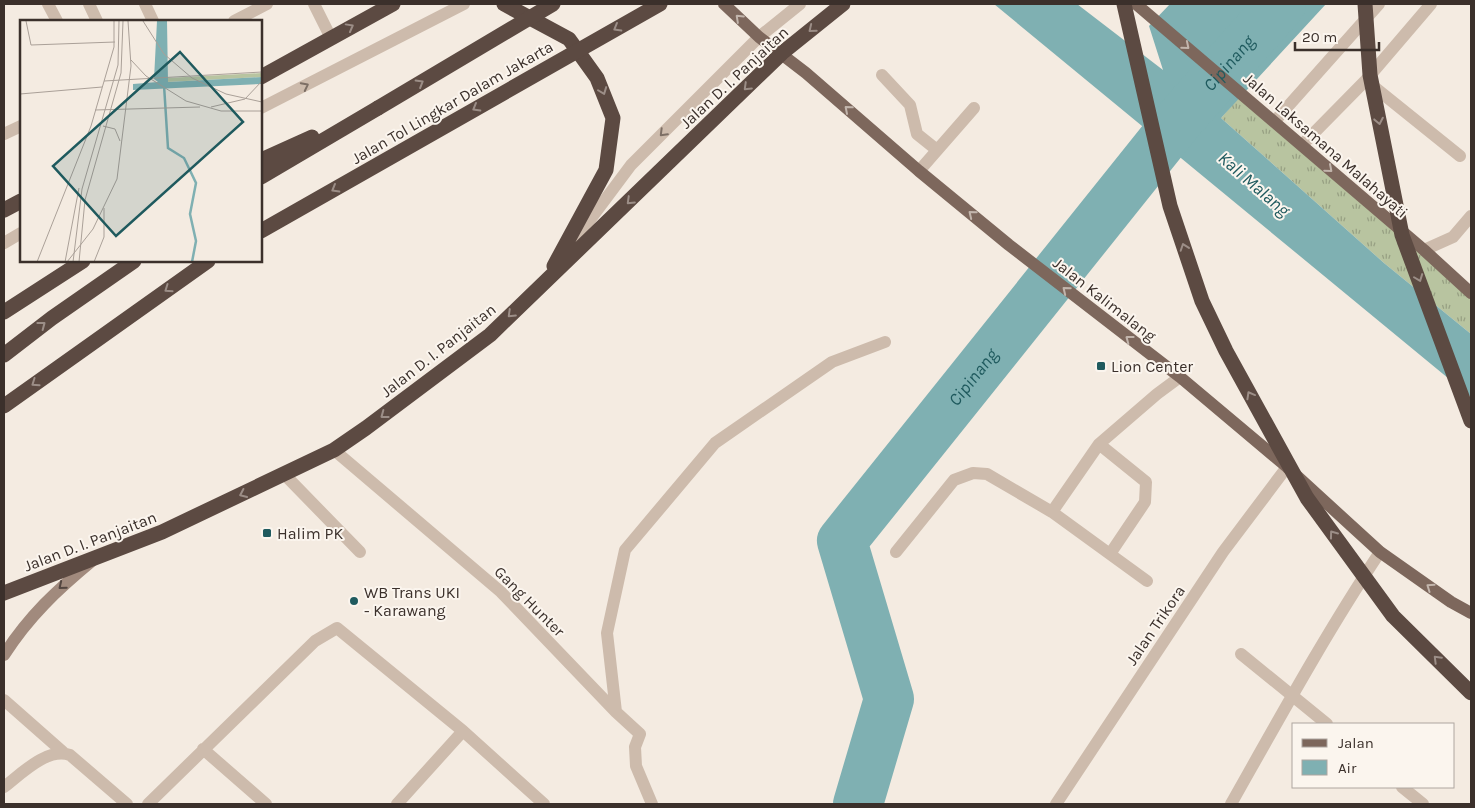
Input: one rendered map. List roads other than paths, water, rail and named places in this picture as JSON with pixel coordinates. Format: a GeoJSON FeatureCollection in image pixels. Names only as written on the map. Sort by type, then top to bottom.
{"type":"FeatureCollection","features":[{"type":"Feature","properties":{"kind":"highway"},"geometry":{"type":"LineString","coordinates":[[262,76],[393,4]]}},
{"type":"Feature","properties":{"kind":"highway"},"geometry":{"type":"LineString","coordinates":[[504,4],[569,39],[597,78],[613,118],[606,170],[586,210],[546,280]]}},
{"type":"Feature","properties":{"kind":"highway","name":"Jalan Tol Lingkar Dalam Jakarta"},"geometry":{"type":"LineString","coordinates":[[378,108],[553,4]]}},
{"type":"Feature","properties":{"kind":"highway","name":"Jalan Tol Lingkar Dalam Jakarta"},"geometry":{"type":"LineString","coordinates":[[262,230],[660,4]]}},
{"type":"Feature","properties":{"kind":"highway","name":"Jalan D. I. Panjaitan"},"geometry":{"type":"LineString","coordinates":[[4,593],[162,532],[334,450],[490,334],[782,54],[843,4]]}},
{"type":"Feature","properties":{"kind":"highway"},"geometry":{"type":"LineString","coordinates":[[1124,4],[1170,206],[1202,301],[1226,351],[1307,498],[1393,616],[1471,693]]}},
{"type":"Feature","properties":{"kind":"highway"},"geometry":{"type":"LineString","coordinates":[[1365,4],[1370,76],[1402,235],[1471,421]]}},
{"type":"Feature","properties":{"kind":"highway"},"geometry":{"type":"LineString","coordinates":[[262,160],[378,108]]}},
{"type":"Feature","properties":{"kind":"highway"},"geometry":{"type":"LineString","coordinates":[[262,176],[378,108]]}},
{"type":"Feature","properties":{"kind":"highway"},"geometry":{"type":"LineString","coordinates":[[4,210],[20,202]]}},
{"type":"Feature","properties":{"kind":"highway"},"geometry":{"type":"LineString","coordinates":[[4,312],[81,262]]}},
{"type":"Feature","properties":{"kind":"highway"},"geometry":{"type":"LineString","coordinates":[[4,355],[52,318],[133,262]]}},
{"type":"Feature","properties":{"kind":"highway"},"geometry":{"type":"LineString","coordinates":[[4,406],[207,262]]}},
{"type":"Feature","properties":{"kind":"main road","name":"Jalan Kalimalang"},"geometry":{"type":"LineString","coordinates":[[724,4],[759,37],[782,54],[919,171],[1104,320],[1180,377],[1287,467],[1380,552],[1471,613]]}},
{"type":"Feature","properties":{"kind":"main road","name":"Jalan Laksamana Malahayati"},"geometry":{"type":"LineString","coordinates":[[1145,8],[1252,103],[1424,250],[1471,294]]}},
{"type":"Feature","properties":{"kind":"street"},"geometry":{"type":"LineString","coordinates":[[48,4],[56,20]]}},
{"type":"Feature","properties":{"kind":"street"},"geometry":{"type":"LineString","coordinates":[[89,4],[97,20]]}},
{"type":"Feature","properties":{"kind":"street"},"geometry":{"type":"LineString","coordinates":[[145,4],[153,20]]}},
{"type":"Feature","properties":{"kind":"street"},"geometry":{"type":"LineString","coordinates":[[236,20],[267,4]]}},
{"type":"Feature","properties":{"kind":"street"},"geometry":{"type":"LineString","coordinates":[[314,4],[331,38]]}},
{"type":"Feature","properties":{"kind":"street"},"geometry":{"type":"LineString","coordinates":[[262,107],[464,4]]}},
{"type":"Feature","properties":{"kind":"street"},"geometry":{"type":"LineString","coordinates":[[546,280],[631,165],[759,37],[800,4]]}},
{"type":"Feature","properties":{"kind":"street"},"geometry":{"type":"LineString","coordinates":[[1274,122],[1379,4]]}},
{"type":"Feature","properties":{"kind":"street"},"geometry":{"type":"LineString","coordinates":[[1302,146],[1366,80],[1432,4]]}},
{"type":"Feature","properties":{"kind":"street"},"geometry":{"type":"LineString","coordinates":[[882,75],[910,105],[917,134],[937,150]]}},
{"type":"Feature","properties":{"kind":"street"},"geometry":{"type":"LineString","coordinates":[[1366,80],[1460,156]]}},
{"type":"Feature","properties":{"kind":"street"},"geometry":{"type":"LineString","coordinates":[[919,171],[974,108]]}},
{"type":"Feature","properties":{"kind":"street"},"geometry":{"type":"LineString","coordinates":[[4,134],[20,126]]}},
{"type":"Feature","properties":{"kind":"street"},"geometry":{"type":"LineString","coordinates":[[1424,250],[1454,237],[1471,216]]}},
{"type":"Feature","properties":{"kind":"street"},"geometry":{"type":"LineString","coordinates":[[4,243],[20,234]]}},
{"type":"Feature","properties":{"kind":"street"},"geometry":{"type":"LineString","coordinates":[[616,712],[607,633],[625,550],[715,442],[832,362],[885,342]]}},
{"type":"Feature","properties":{"kind":"street"},"geometry":{"type":"LineString","coordinates":[[1052,512],[1099,444],[1157,394],[1180,377]]}},
{"type":"Feature","properties":{"kind":"street"},"geometry":{"type":"LineString","coordinates":[[1099,444],[1146,482],[1145,502],[1110,554]]}},
{"type":"Feature","properties":{"kind":"street","name":"Gang Hunter"},"geometry":{"type":"LineString","coordinates":[[334,450],[501,592],[616,712],[640,734],[635,747],[636,766],[652,804]]}},
{"type":"Feature","properties":{"kind":"street","name":"Jalan Trikora"},"geometry":{"type":"LineString","coordinates":[[1056,804],[1223,552],[1287,467]]}},
{"type":"Feature","properties":{"kind":"street"},"geometry":{"type":"LineString","coordinates":[[896,552],[954,480],[973,473],[987,474],[1052,512],[1147,581]]}},
{"type":"Feature","properties":{"kind":"street"},"geometry":{"type":"LineString","coordinates":[[284,474],[360,552]]}},
{"type":"Feature","properties":{"kind":"street"},"geometry":{"type":"LineString","coordinates":[[1231,804],[1292,695],[1353,592],[1380,552]]}},
{"type":"Feature","properties":{"kind":"street"},"geometry":{"type":"LineString","coordinates":[[4,655],[20,629],[54,592],[100,555]]}},
{"type":"Feature","properties":{"kind":"street"},"geometry":{"type":"LineString","coordinates":[[148,804],[316,641],[332,629],[337,628],[463,731],[544,804]]}},
{"type":"Feature","properties":{"kind":"street"},"geometry":{"type":"LineString","coordinates":[[1241,654],[1326,723]]}},
{"type":"Feature","properties":{"kind":"street"},"geometry":{"type":"LineString","coordinates":[[4,700],[63,752],[70,755],[127,804]]}},
{"type":"Feature","properties":{"kind":"street"},"geometry":{"type":"LineString","coordinates":[[397,804],[463,731]]}},
{"type":"Feature","properties":{"kind":"street"},"geometry":{"type":"LineString","coordinates":[[203,749],[266,804]]}},
{"type":"Feature","properties":{"kind":"street"},"geometry":{"type":"LineString","coordinates":[[4,787],[51,754],[63,752]]}},
{"type":"Feature","properties":{"kind":"street"},"geometry":{"type":"LineString","coordinates":[[1403,788],[1423,804]]}},
{"type":"Feature","properties":{"kind":"water","name":"Kali Malang"},"geometry":{"type":"Polygon","coordinates":[[[994,4],[1077,4],[1163,70],[1149,26],[1170,4],[1326,4],[1221,118],[1384,263],[1471,334],[1471,397],[994,4]]]}},
{"type":"Feature","properties":{"kind":"waterway","name":"Cipinang"},"geometry":{"type":"LineString","coordinates":[[858,804],[889,699],[842,541],[1179,120],[1281,4]]}},
{"type":"Feature","properties":{"kind":"place","name":"Lion Center"},"geometry":{"type":"Point","coordinates":[1101,366]}},
{"type":"Feature","properties":{"kind":"place","name":"Halim PK"},"geometry":{"type":"Point","coordinates":[267,533]}},
{"type":"Feature","properties":{"kind":"place","name":"WB Trans UKI - Karawang"},"geometry":{"type":"Point","coordinates":[354,601]}}]}
